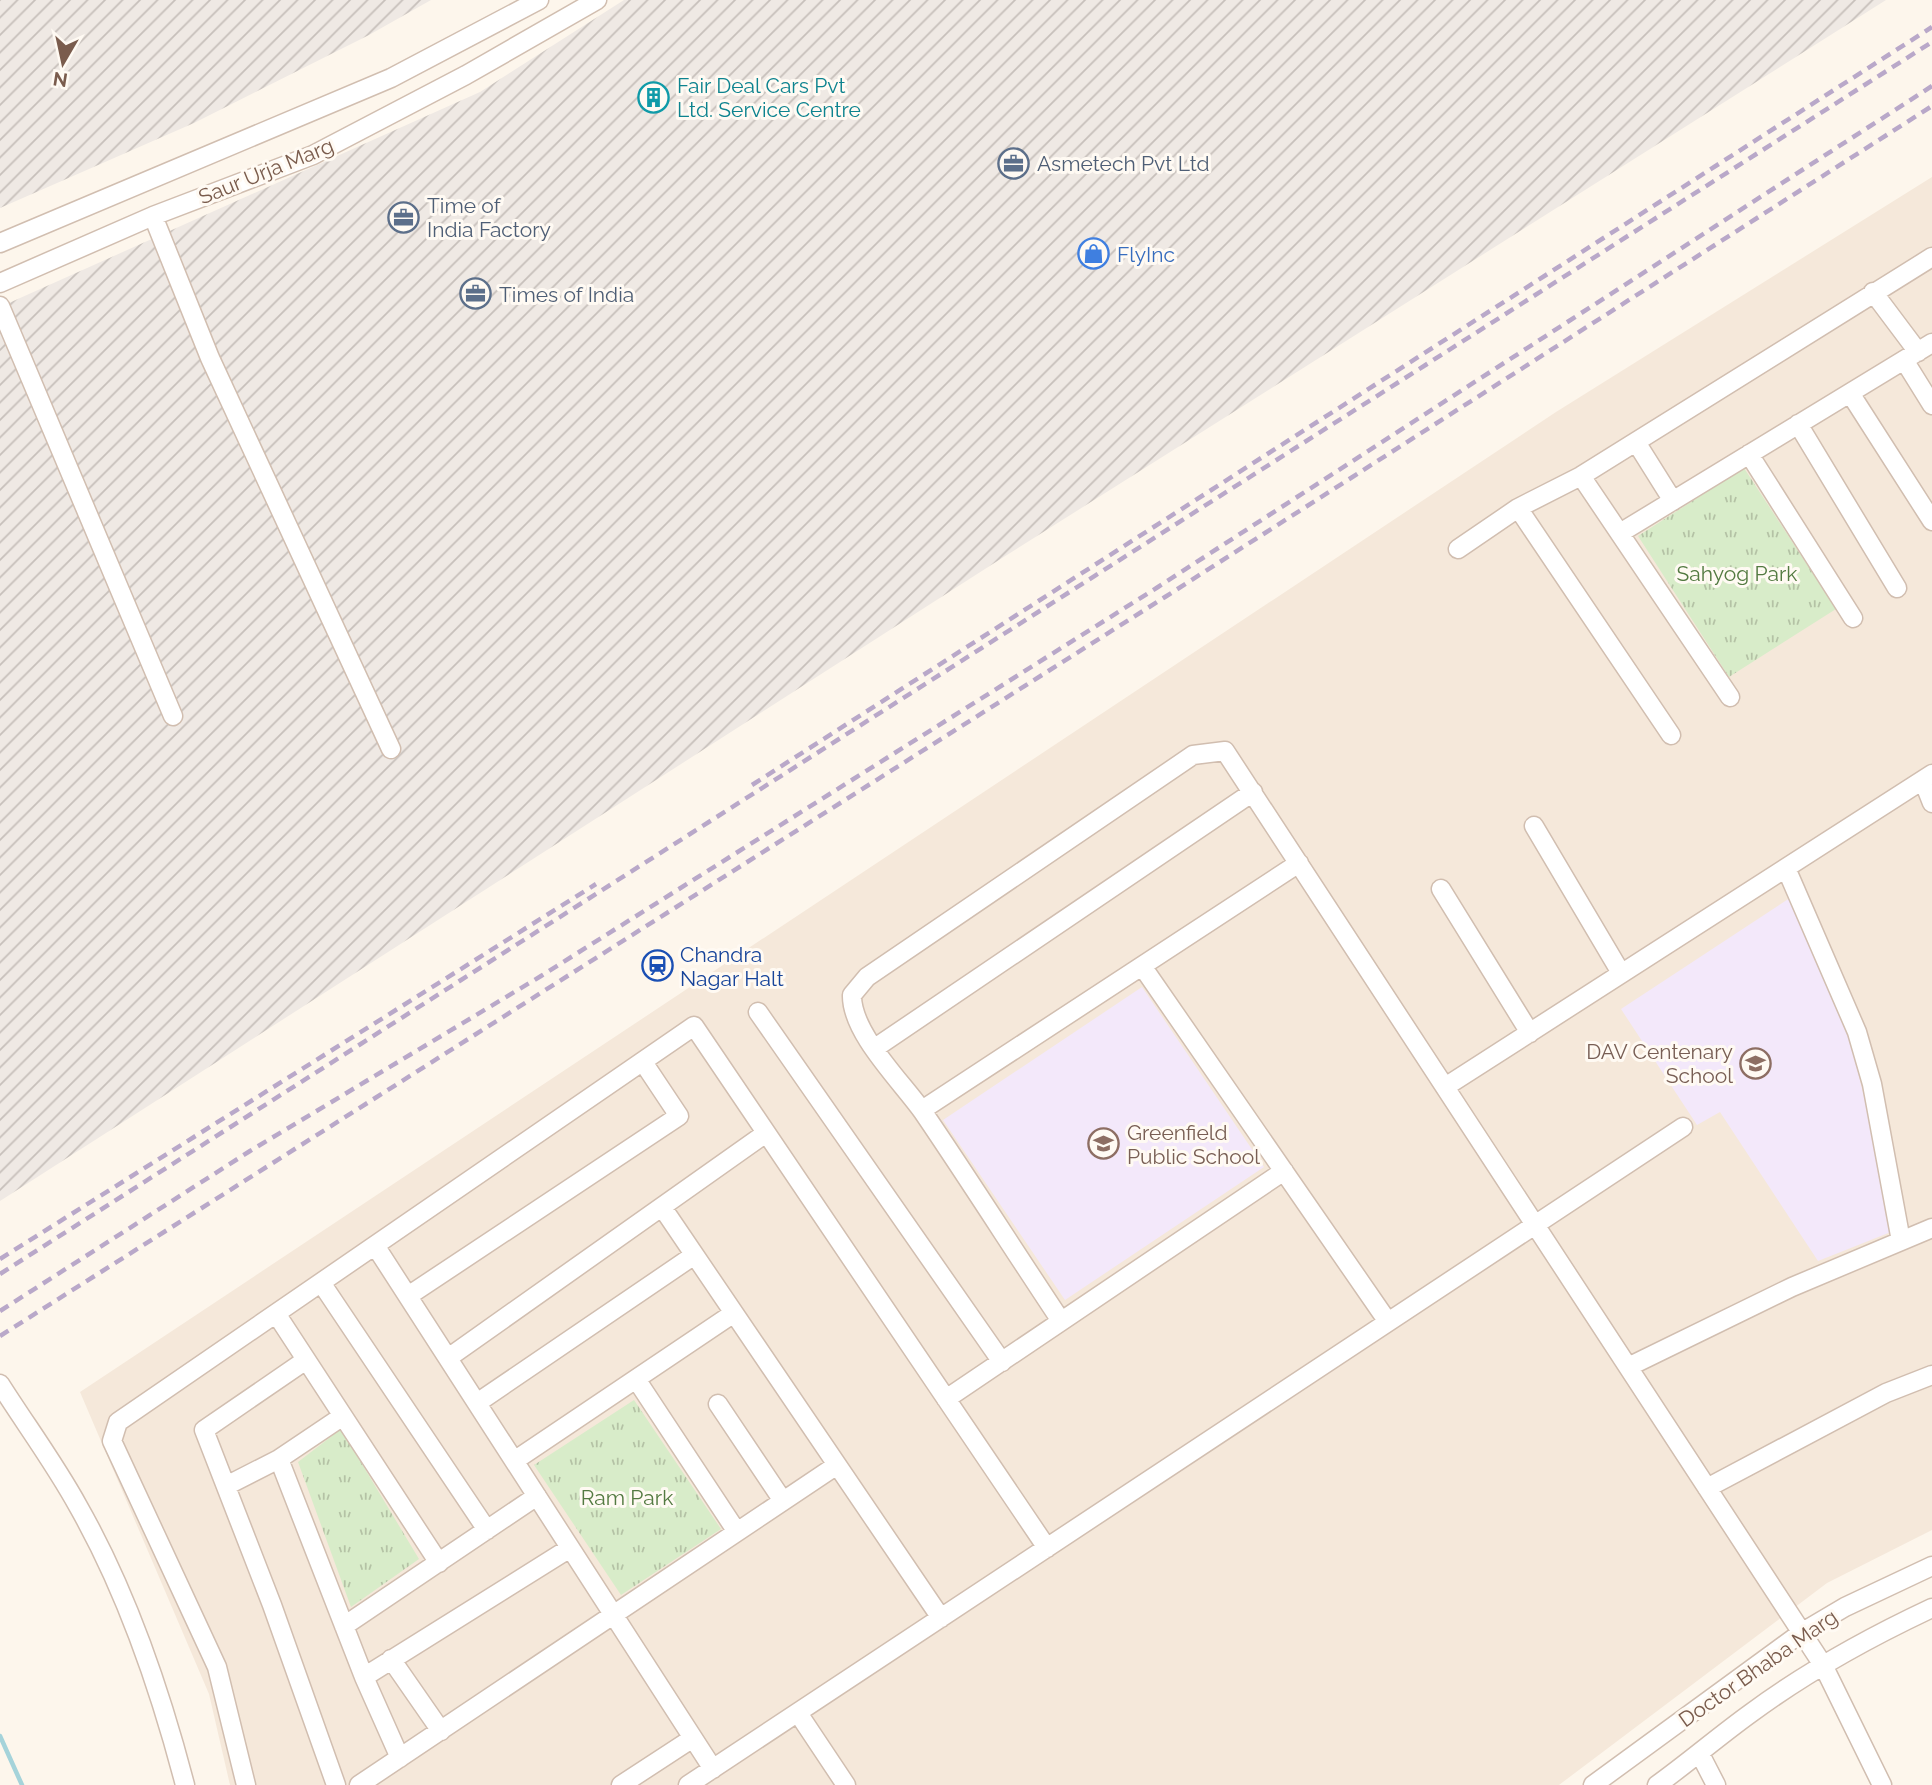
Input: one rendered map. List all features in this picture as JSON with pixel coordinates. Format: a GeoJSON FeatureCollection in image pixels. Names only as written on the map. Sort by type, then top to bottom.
{"type":"FeatureCollection","features":[{"type":"Feature","properties":{"kind":"street","name":"Saur Urja Marg"},"geometry":{"type":"LineString","coordinates":[[0,243],[391,78],[538,0]]}},
{"type":"Feature","properties":{"kind":"street","name":"Saur Urja Marg"},"geometry":{"type":"LineString","coordinates":[[0,283],[153,216],[313,156],[466,75],[597,0]]}},
{"type":"Feature","properties":{"kind":"street"},"geometry":{"type":"LineString","coordinates":[[153,216],[210,358],[391,749]]}},
{"type":"Feature","properties":{"kind":"street"},"geometry":{"type":"LineString","coordinates":[[1458,549],[1518,508],[1581,476],[1932,257]]}},
{"type":"Feature","properties":{"kind":"street"},"geometry":{"type":"LineString","coordinates":[[1872,292],[1918,352],[1932,405]]}},
{"type":"Feature","properties":{"kind":"street"},"geometry":{"type":"LineString","coordinates":[[0,306],[173,716]]}},
{"type":"Feature","properties":{"kind":"street"},"geometry":{"type":"LineString","coordinates":[[1620,533],[1918,352]]}},
{"type":"Feature","properties":{"kind":"street"},"geometry":{"type":"LineString","coordinates":[[1850,393],[1932,522]]}},
{"type":"Feature","properties":{"kind":"street"},"geometry":{"type":"LineString","coordinates":[[1798,424],[1897,588]]}},
{"type":"Feature","properties":{"kind":"street"},"geometry":{"type":"LineString","coordinates":[[1636,442],[1673,501]]}},
{"type":"Feature","properties":{"kind":"street"},"geometry":{"type":"LineString","coordinates":[[1749,454],[1853,618]]}},
{"type":"Feature","properties":{"kind":"street"},"geometry":{"type":"LineString","coordinates":[[1581,476],[1730,697]]}},
{"type":"Feature","properties":{"kind":"street"},"geometry":{"type":"LineString","coordinates":[[1518,508],[1671,735]]}},
{"type":"Feature","properties":{"kind":"street"},"geometry":{"type":"LineString","coordinates":[[1061,1321],[922,1110],[875,1048],[851,1006],[852,995],[867,976],[1193,754],[1226,751],[1823,1665],[1882,1785]]}},
{"type":"Feature","properties":{"kind":"street"},"geometry":{"type":"LineString","coordinates":[[1445,1087],[1928,777],[1932,803]]}},
{"type":"Feature","properties":{"kind":"street"},"geometry":{"type":"LineString","coordinates":[[875,1048],[1253,792]]}},
{"type":"Feature","properties":{"kind":"street"},"geometry":{"type":"LineString","coordinates":[[1534,826],[1621,973]]}},
{"type":"Feature","properties":{"kind":"street"},"geometry":{"type":"LineString","coordinates":[[922,1110],[1298,863]]}},
{"type":"Feature","properties":{"kind":"street"},"geometry":{"type":"LineString","coordinates":[[1786,868],[1857,1032],[1872,1084],[1901,1241]]}},
{"type":"Feature","properties":{"kind":"street"},"geometry":{"type":"LineString","coordinates":[[1441,889],[1530,1033]]}},
{"type":"Feature","properties":{"kind":"street"},"geometry":{"type":"LineString","coordinates":[[1142,965],[1388,1322]]}},
{"type":"Feature","properties":{"kind":"street"},"geometry":{"type":"LineString","coordinates":[[758,1012],[1002,1362]]}},
{"type":"Feature","properties":{"kind":"street"},"geometry":{"type":"LineString","coordinates":[[246,1785],[217,1667],[112,1435],[117,1422],[277,1315],[694,1026],[1046,1548]]}},
{"type":"Feature","properties":{"kind":"street"},"geometry":{"type":"LineString","coordinates":[[408,1296],[679,1115],[643,1062]]}},
{"type":"Feature","properties":{"kind":"street"},"geometry":{"type":"LineString","coordinates":[[688,1785],[1683,1128]]}},
{"type":"Feature","properties":{"kind":"street"},"geometry":{"type":"LineString","coordinates":[[448,1358],[766,1133]]}},
{"type":"Feature","properties":{"kind":"street"},"geometry":{"type":"LineString","coordinates":[[946,1399],[1283,1171]]}},
{"type":"Feature","properties":{"kind":"street"},"geometry":{"type":"LineString","coordinates":[[662,1207],[941,1618]]}},
{"type":"Feature","properties":{"kind":"street"},"geometry":{"type":"LineString","coordinates":[[1628,1367],[1792,1287],[1932,1228]]}},
{"type":"Feature","properties":{"kind":"street"},"geometry":{"type":"LineString","coordinates":[[376,1247],[712,1769]]}},
{"type":"Feature","properties":{"kind":"street"},"geometry":{"type":"LineString","coordinates":[[477,1402],[693,1255]]}},
{"type":"Feature","properties":{"kind":"street"},"geometry":{"type":"LineString","coordinates":[[322,1284],[487,1530]]}},
{"type":"Feature","properties":{"kind":"street"},"geometry":{"type":"LineString","coordinates":[[514,1461],[734,1313]]}},
{"type":"Feature","properties":{"kind":"street"},"geometry":{"type":"LineString","coordinates":[[277,1315],[439,1563]]}},
{"type":"Feature","properties":{"kind":"street"},"geometry":{"type":"LineString","coordinates":[[306,1360],[204,1430],[272,1605],[336,1785]]}},
{"type":"Feature","properties":{"kind":"street"},"geometry":{"type":"LineString","coordinates":[[1707,1488],[1886,1393],[1932,1375]]}},
{"type":"Feature","properties":{"kind":"street"},"geometry":{"type":"LineString","coordinates":[[636,1379],[737,1532]]}},
{"type":"Feature","properties":{"kind":"street"},"geometry":{"type":"LineString","coordinates":[[0,1384],[78,1506],[126,1605],[167,1715],[185,1785]]}},
{"type":"Feature","properties":{"kind":"street"},"geometry":{"type":"LineString","coordinates":[[718,1404],[783,1501]]}},
{"type":"Feature","properties":{"kind":"street"},"geometry":{"type":"LineString","coordinates":[[226,1486],[279,1459],[343,1416]]}},
{"type":"Feature","properties":{"kind":"street"},"geometry":{"type":"LineString","coordinates":[[279,1459],[364,1677],[400,1758]]}},
{"type":"Feature","properties":{"kind":"street"},"geometry":{"type":"LineString","coordinates":[[359,1785],[837,1465]]}},
{"type":"Feature","properties":{"kind":"street"},"geometry":{"type":"LineString","coordinates":[[344,1626],[537,1496]]}},
{"type":"Feature","properties":{"kind":"street"},"geometry":{"type":"LineString","coordinates":[[364,1677],[570,1548]]}},
{"type":"Feature","properties":{"kind":"street","name":"Doctor Bhaba Marg"},"geometry":{"type":"LineString","coordinates":[[1593,1785],[1801,1633],[1845,1607],[1932,1566]]}},
{"type":"Feature","properties":{"kind":"street","name":"Doctor Bhaba Marg"},"geometry":{"type":"LineString","coordinates":[[1657,1785],[1750,1713],[1857,1643],[1932,1608]]}},
{"type":"Feature","properties":{"kind":"street"},"geometry":{"type":"LineString","coordinates":[[391,1659],[441,1731]]}},
{"type":"Feature","properties":{"kind":"street"},"geometry":{"type":"LineString","coordinates":[[798,1713],[846,1785]]}},
{"type":"Feature","properties":{"kind":"street"},"geometry":{"type":"LineString","coordinates":[[621,1785],[693,1738]]}},
{"type":"Feature","properties":{"kind":"street"},"geometry":{"type":"LineString","coordinates":[[1700,1754],[1716,1785]]}},
{"type":"Feature","properties":{"kind":"shaded area"},"geometry":{"type":"Polygon","coordinates":[[[0,0],[431,0],[369,35],[194,123],[0,208],[0,0]]]}},
{"type":"Feature","properties":{"kind":"shaded area"},"geometry":{"type":"Polygon","coordinates":[[[624,0],[1886,0],[999,560],[0,1201],[0,307],[480,92],[624,0]]]}},
{"type":"Feature","properties":{"kind":"shaded area"},"geometry":{"type":"Polygon","coordinates":[[[1932,177],[1932,1530],[1827,1583],[1559,1785],[230,1785],[209,1694],[80,1392],[1556,412],[1932,177]]]}},
{"type":"Feature","properties":{"kind":"shaded area","name":"DAV Centenary School"},"geometry":{"type":"Polygon","coordinates":[[[1796,894],[1844,1014],[1896,1230],[1818,1261],[1720,1112],[1697,1125],[1621,1009],[1796,894]]]}},
{"type":"Feature","properties":{"kind":"shaded area","name":"Greenfield Public School"},"geometry":{"type":"Polygon","coordinates":[[[1142,987],[1264,1167],[1065,1300],[943,1120],[1142,987]]]}},
{"type":"Feature","properties":{"kind":"green space","name":"Sahyog Park"},"geometry":{"type":"Polygon","coordinates":[[[1744,468],[1836,609],[1729,677],[1638,536],[1744,468]]]}},
{"type":"Feature","properties":{"kind":"green space","name":"Ram Park"},"geometry":{"type":"Polygon","coordinates":[[[634,1400],[721,1529],[621,1595],[534,1465],[634,1400]]]}},
{"type":"Feature","properties":{"kind":"green space"},"geometry":{"type":"Polygon","coordinates":[[[341,1429],[419,1559],[351,1607],[298,1462],[341,1429]]]}},
{"type":"Feature","properties":{"kind":"waterway"},"geometry":{"type":"LineString","coordinates":[[0,1736],[22,1785]]}},
{"type":"Feature","properties":{"kind":"railway"},"geometry":{"type":"LineString","coordinates":[[752,785],[1932,27]]}},
{"type":"Feature","properties":{"kind":"railway"},"geometry":{"type":"LineString","coordinates":[[0,1274],[1932,42]]}},
{"type":"Feature","properties":{"kind":"railway"},"geometry":{"type":"LineString","coordinates":[[0,1311],[250,1151],[541,976],[1158,587],[1932,86]]}},
{"type":"Feature","properties":{"kind":"railway"},"geometry":{"type":"LineString","coordinates":[[0,1336],[1165,597],[1932,106]]}},
{"type":"Feature","properties":{"kind":"railway"},"geometry":{"type":"LineString","coordinates":[[0,1259],[596,884]]}},
{"type":"Feature","properties":{"kind":"place","name":"Fair Deal Cars Pvt Ltd. Service Centre"},"geometry":{"type":"Point","coordinates":[654,97]}},
{"type":"Feature","properties":{"kind":"place","name":"Asmetech Pvt Ltd"},"geometry":{"type":"Point","coordinates":[1014,163]}},
{"type":"Feature","properties":{"kind":"place","name":"Time of India Factory"},"geometry":{"type":"Point","coordinates":[404,217]}},
{"type":"Feature","properties":{"kind":"place","name":"FlyInc"},"geometry":{"type":"Point","coordinates":[1094,254]}},
{"type":"Feature","properties":{"kind":"place","name":"Times of India"},"geometry":{"type":"Point","coordinates":[476,294]}},
{"type":"Feature","properties":{"kind":"place","name":"Chandra Nagar Halt"},"geometry":{"type":"Point","coordinates":[657,966]}},
{"type":"Feature","properties":{"kind":"place","name":"DAV Centenary School"},"geometry":{"type":"Point","coordinates":[1756,1063]}},
{"type":"Feature","properties":{"kind":"place","name":"Greenfield Public School"},"geometry":{"type":"Point","coordinates":[1104,1144]}}]}
